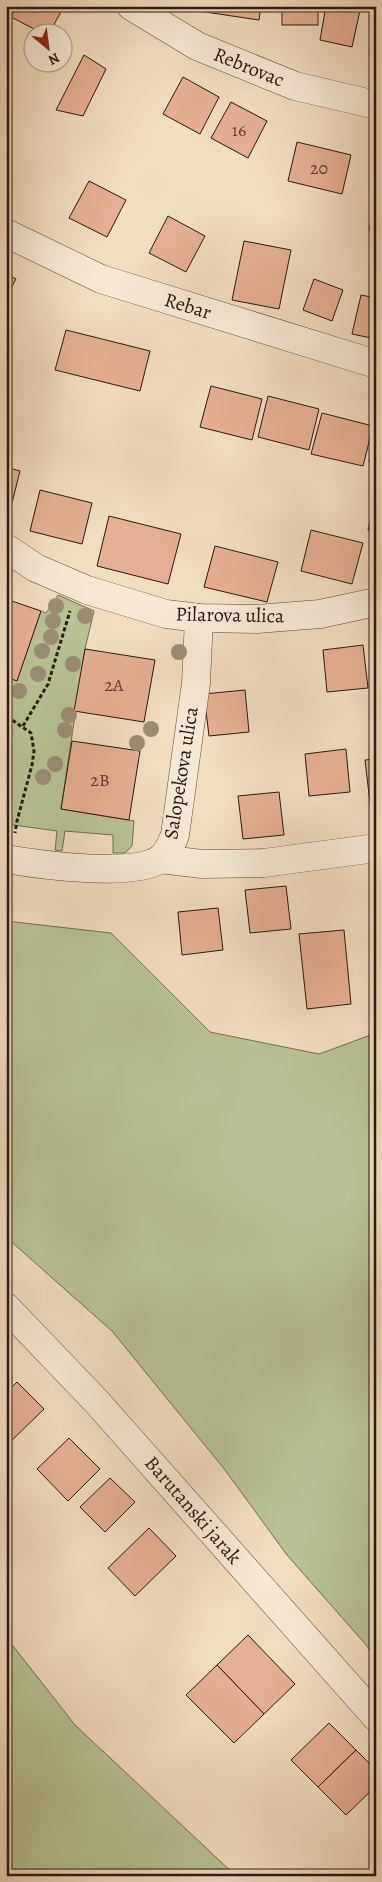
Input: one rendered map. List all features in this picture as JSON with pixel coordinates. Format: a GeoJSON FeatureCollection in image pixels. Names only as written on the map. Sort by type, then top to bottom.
{"type":"FeatureCollection","features":[{"type":"Feature","properties":{"kind":"street","name":"Rebrovac"},"geometry":{"type":"LineString","coordinates":[[131,6],[197,46],[295,86],[376,105]]}},
{"type":"Feature","properties":{"kind":"street","name":"Rebar"},"geometry":{"type":"LineString","coordinates":[[6,233],[101,279],[376,364]]}},
{"type":"Feature","properties":{"kind":"street","name":"Pilarova ulica"},"geometry":{"type":"LineString","coordinates":[[6,548],[36,568],[87,590],[166,614],[199,618],[257,619],[320,614],[376,602]]}},
{"type":"Feature","properties":{"kind":"street","name":"Salopekova ulica"},"geometry":{"type":"LineString","coordinates":[[160,859],[169,850],[175,834],[196,683],[199,618]]}},
{"type":"Feature","properties":{"kind":"street","name":"Salopekova ulica"},"geometry":{"type":"LineString","coordinates":[[160,859],[202,864],[264,863],[376,848]]}},
{"type":"Feature","properties":{"kind":"street"},"geometry":{"type":"LineString","coordinates":[[6,859],[80,868],[145,866],[160,859]]}},
{"type":"Feature","properties":{"kind":"street","name":"Barutanski jarak"},"geometry":{"type":"LineString","coordinates":[[6,1307],[96,1401],[376,1717]]}},
{"type":"Feature","properties":{"kind":"path"},"geometry":{"type":"LineString","coordinates":[[23,726],[48,684],[70,608]]}},
{"type":"Feature","properties":{"kind":"path"},"geometry":{"type":"LineString","coordinates":[[6,720],[12,720],[31,733],[34,751],[17,821]]}},
{"type":"Feature","properties":{"kind":"green space"},"geometry":{"type":"Polygon","coordinates":[[[58,595],[94,611],[85,649],[61,809],[134,821],[132,846],[125,853],[113,853],[113,835],[65,831],[62,851],[55,850],[57,831],[6,824],[6,677],[17,680],[41,611],[46,613],[58,595]]]}},
{"type":"Feature","properties":{"kind":"green space"},"geometry":{"type":"Polygon","coordinates":[[[6,921],[111,933],[210,1032],[319,1054],[376,1033],[376,1659],[367,1646],[287,1555],[225,1470],[112,1331],[6,1237],[6,921]]]}},
{"type":"Feature","properties":{"kind":"green space"},"geometry":{"type":"Polygon","coordinates":[[[6,1637],[75,1725],[236,1876],[6,1876],[6,1637]]]}},
{"type":"Feature","properties":{"kind":"building"},"geometry":{"type":"Polygon","coordinates":[[[17,6],[64,6],[55,22],[22,23],[11,17],[17,6]]]}},
{"type":"Feature","properties":{"kind":"building"},"geometry":{"type":"Polygon","coordinates":[[[186,6],[261,6],[259,20],[185,9],[186,6]]]}},
{"type":"Feature","properties":{"kind":"building"},"geometry":{"type":"Polygon","coordinates":[[[282,6],[318,6],[318,25],[282,25],[282,6]]]}},
{"type":"Feature","properties":{"kind":"building"},"geometry":{"type":"Polygon","coordinates":[[[326,6],[361,6],[352,47],[320,40],[326,6]]]}},
{"type":"Feature","properties":{"kind":"building"},"geometry":{"type":"Polygon","coordinates":[[[84,55],[106,69],[83,116],[56,110],[84,55]]]}},
{"type":"Feature","properties":{"kind":"building"},"geometry":{"type":"Polygon","coordinates":[[[183,77],[219,97],[200,134],[163,114],[183,77]]]}},
{"type":"Feature","properties":{"kind":"building"},"geometry":{"type":"Polygon","coordinates":[[[231,102],[267,121],[248,158],[211,138],[231,102]]]}},
{"type":"Feature","properties":{"kind":"building"},"geometry":{"type":"Polygon","coordinates":[[[6,125],[12,128],[6,139],[6,125]]]}},
{"type":"Feature","properties":{"kind":"building"},"geometry":{"type":"Polygon","coordinates":[[[297,142],[351,155],[342,194],[288,181],[297,142]]]}},
{"type":"Feature","properties":{"kind":"building"},"geometry":{"type":"Polygon","coordinates":[[[89,181],[126,200],[107,237],[69,218],[89,181]]]}},
{"type":"Feature","properties":{"kind":"building"},"geometry":{"type":"Polygon","coordinates":[[[376,199],[376,232],[369,230],[376,199]]]}},
{"type":"Feature","properties":{"kind":"building"},"geometry":{"type":"Polygon","coordinates":[[[168,216],[205,236],[186,272],[149,253],[168,216]]]}},
{"type":"Feature","properties":{"kind":"building"},"geometry":{"type":"Polygon","coordinates":[[[244,241],[291,250],[279,309],[232,300],[244,241]]]}},
{"type":"Feature","properties":{"kind":"building"},"geometry":{"type":"Polygon","coordinates":[[[6,274],[16,279],[6,297],[6,274]]]}},
{"type":"Feature","properties":{"kind":"building"},"geometry":{"type":"Polygon","coordinates":[[[314,279],[343,290],[332,321],[303,310],[314,279]]]}},
{"type":"Feature","properties":{"kind":"building"},"geometry":{"type":"Polygon","coordinates":[[[361,295],[376,298],[376,339],[352,334],[361,295]]]}},
{"type":"Feature","properties":{"kind":"building"},"geometry":{"type":"Polygon","coordinates":[[[66,330],[150,351],[140,391],[55,370],[66,330]]]}},
{"type":"Feature","properties":{"kind":"building"},"geometry":{"type":"Polygon","coordinates":[[[211,386],[262,399],[252,440],[200,427],[211,386]]]}},
{"type":"Feature","properties":{"kind":"building"},"geometry":{"type":"Polygon","coordinates":[[[268,396],[319,409],[309,450],[258,437],[268,396]]]}},
{"type":"Feature","properties":{"kind":"building"},"geometry":{"type":"Polygon","coordinates":[[[322,413],[373,426],[363,466],[311,454],[322,413]]]}},
{"type":"Feature","properties":{"kind":"building"},"geometry":{"type":"Polygon","coordinates":[[[376,437],[376,464],[369,462],[376,437]]]}},
{"type":"Feature","properties":{"kind":"building"},"geometry":{"type":"Polygon","coordinates":[[[6,467],[20,471],[10,511],[6,511],[6,467]]]}},
{"type":"Feature","properties":{"kind":"building"},"geometry":{"type":"Polygon","coordinates":[[[40,490],[92,503],[82,544],[30,531],[40,490]]]}},
{"type":"Feature","properties":{"kind":"building"},"geometry":{"type":"Polygon","coordinates":[[[376,499],[376,532],[368,530],[376,499]]]}},
{"type":"Feature","properties":{"kind":"building"},"geometry":{"type":"Polygon","coordinates":[[[109,516],[181,534],[168,584],[97,566],[109,516]]]}},
{"type":"Feature","properties":{"kind":"building"},"geometry":{"type":"Polygon","coordinates":[[[311,530],[363,543],[352,584],[301,571],[311,530]]]}},
{"type":"Feature","properties":{"kind":"building"},"geometry":{"type":"Polygon","coordinates":[[[215,546],[278,562],[267,602],[204,587],[215,546]]]}},
{"type":"Feature","properties":{"kind":"building"},"geometry":{"type":"Polygon","coordinates":[[[6,599],[41,611],[17,681],[6,677],[6,599]]]}},
{"type":"Feature","properties":{"kind":"building"},"geometry":{"type":"Polygon","coordinates":[[[363,645],[368,688],[327,692],[323,650],[363,645]]]}},
{"type":"Feature","properties":{"kind":"building"},"geometry":{"type":"Polygon","coordinates":[[[85,649],[155,660],[144,722],[74,711],[85,649]]]}},
{"type":"Feature","properties":{"kind":"building"},"geometry":{"type":"Polygon","coordinates":[[[245,690],[249,732],[209,736],[204,694],[245,690]]]}},
{"type":"Feature","properties":{"kind":"building"},"geometry":{"type":"Polygon","coordinates":[[[72,741],[140,751],[129,820],[61,809],[72,741]]]}},
{"type":"Feature","properties":{"kind":"building"},"geometry":{"type":"Polygon","coordinates":[[[346,749],[350,792],[309,796],[305,754],[346,749]]]}},
{"type":"Feature","properties":{"kind":"building"},"geometry":{"type":"Polygon","coordinates":[[[376,759],[376,802],[370,803],[365,760],[376,759]]]}},
{"type":"Feature","properties":{"kind":"building"},"geometry":{"type":"Polygon","coordinates":[[[279,792],[284,835],[243,839],[238,796],[279,792]]]}},
{"type":"Feature","properties":{"kind":"building"},"geometry":{"type":"Polygon","coordinates":[[[286,886],[291,929],[250,933],[245,890],[286,886]]]}},
{"type":"Feature","properties":{"kind":"building"},"geometry":{"type":"Polygon","coordinates":[[[218,908],[223,950],[182,955],[178,912],[218,908]]]}},
{"type":"Feature","properties":{"kind":"building"},"geometry":{"type":"Polygon","coordinates":[[[344,930],[351,1004],[307,1009],[299,934],[344,930]]]}},
{"type":"Feature","properties":{"kind":"building"},"geometry":{"type":"Polygon","coordinates":[[[17,1382],[44,1409],[6,1446],[6,1393],[17,1382]]]}},
{"type":"Feature","properties":{"kind":"building"},"geometry":{"type":"Polygon","coordinates":[[[69,1438],[100,1469],[68,1501],[37,1469],[69,1438]]]}},
{"type":"Feature","properties":{"kind":"building"},"geometry":{"type":"Polygon","coordinates":[[[110,1478],[135,1502],[105,1532],[80,1507],[110,1478]]]}},
{"type":"Feature","properties":{"kind":"building"},"geometry":{"type":"Polygon","coordinates":[[[149,1528],[176,1556],[135,1596],[108,1568],[149,1528]]]}},
{"type":"Feature","properties":{"kind":"building"},"geometry":{"type":"Polygon","coordinates":[[[248,1635],[295,1684],[264,1714],[217,1665],[248,1635]]]}},
{"type":"Feature","properties":{"kind":"building"},"geometry":{"type":"Polygon","coordinates":[[[217,1665],[264,1714],[234,1743],[186,1695],[217,1665]]]}},
{"type":"Feature","properties":{"kind":"building"},"geometry":{"type":"Polygon","coordinates":[[[329,1723],[356,1750],[318,1787],[291,1760],[329,1723]]]}},
{"type":"Feature","properties":{"kind":"building"},"geometry":{"type":"Polygon","coordinates":[[[356,1750],[376,1770],[376,1786],[346,1815],[318,1787],[356,1750]]]}}]}
